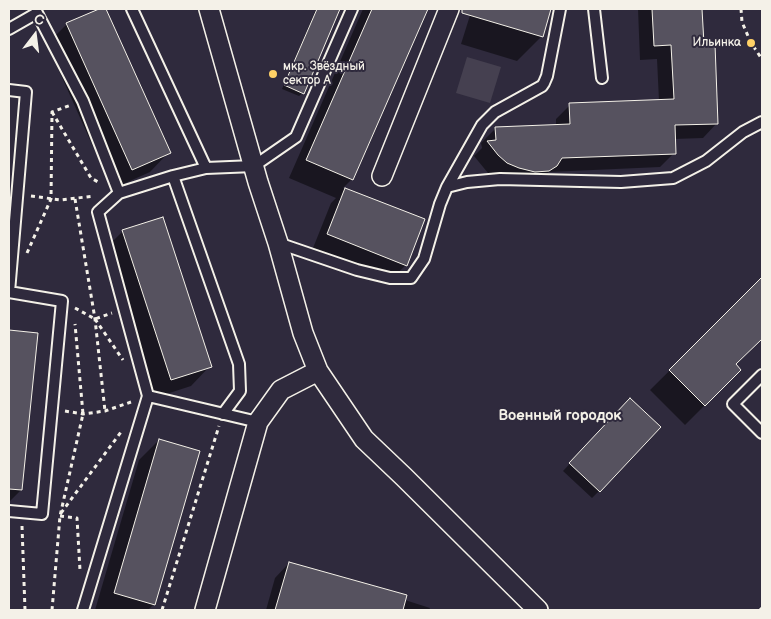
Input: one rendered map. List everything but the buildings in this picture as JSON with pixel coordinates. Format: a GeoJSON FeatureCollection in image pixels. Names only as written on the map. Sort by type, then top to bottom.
{"type":"FeatureCollection","features":[{"type":"Feature","properties":{"kind":"street"},"geometry":{"type":"LineString","coordinates":[[209,9],[303,334],[318,371],[364,439],[538,610]]}},
{"type":"Feature","properties":{"kind":"street"},"geometry":{"type":"LineString","coordinates":[[382,176],[449,9]]}},
{"type":"Feature","properties":{"kind":"street"},"geometry":{"type":"LineString","coordinates":[[205,610],[258,422],[281,390],[318,371]]}},
{"type":"Feature","properties":{"kind":"lane"},"geometry":{"type":"LineString","coordinates":[[132,9],[206,168]]}},
{"type":"Feature","properties":{"kind":"lane"},"geometry":{"type":"LineString","coordinates":[[83,610],[148,396],[98,212],[119,193],[173,176],[206,168],[254,166],[296,138],[352,9]]}},
{"type":"Feature","properties":{"kind":"lane"},"geometry":{"type":"LineString","coordinates":[[278,243],[357,270],[390,278],[410,278],[424,260],[440,204],[482,125],[495,112],[542,86],[544,83],[560,9]]}},
{"type":"Feature","properties":{"kind":"lane"},"geometry":{"type":"LineString","coordinates":[[594,9],[602,78]]}},
{"type":"Feature","properties":{"kind":"lane"},"geometry":{"type":"LineString","coordinates":[[9,29],[42,11],[83,100],[119,193]]}},
{"type":"Feature","properties":{"kind":"lane"},"geometry":{"type":"LineString","coordinates":[[9,90],[26,92],[9,292],[62,301],[42,514],[9,511]]}},
{"type":"Feature","properties":{"kind":"lane"},"geometry":{"type":"LineString","coordinates":[[448,187],[467,182],[500,179],[621,182],[673,178],[706,161],[743,132],[762,122]]}},
{"type":"Feature","properties":{"kind":"lane"},"geometry":{"type":"LineString","coordinates":[[173,176],[239,364],[240,391],[223,414]]}},
{"type":"Feature","properties":{"kind":"lane"},"geometry":{"type":"LineString","coordinates":[[762,375],[733,404],[762,433]]}},
{"type":"Feature","properties":{"kind":"lane"},"geometry":{"type":"LineString","coordinates":[[148,396],[258,422]]}},
{"type":"Feature","properties":{"kind":"path"},"geometry":{"type":"LineString","coordinates":[[741,9],[742,22],[762,59]]}},
{"type":"Feature","properties":{"kind":"path"},"geometry":{"type":"LineString","coordinates":[[52,112],[83,100]]}},
{"type":"Feature","properties":{"kind":"path"},"geometry":{"type":"LineString","coordinates":[[52,112],[90,178],[119,193]]}},
{"type":"Feature","properties":{"kind":"path"},"geometry":{"type":"LineString","coordinates":[[24,258],[51,199],[52,112]]}},
{"type":"Feature","properties":{"kind":"path"},"geometry":{"type":"LineString","coordinates":[[17,195],[60,200],[119,193]]}},
{"type":"Feature","properties":{"kind":"path"},"geometry":{"type":"LineString","coordinates":[[75,199],[94,319],[105,411]]}},
{"type":"Feature","properties":{"kind":"path"},"geometry":{"type":"LineString","coordinates":[[62,301],[94,319],[127,365]]}},
{"type":"Feature","properties":{"kind":"path"},"geometry":{"type":"LineString","coordinates":[[52,610],[60,516],[83,414],[74,308]]}},
{"type":"Feature","properties":{"kind":"path"},"geometry":{"type":"LineString","coordinates":[[94,319],[124,309]]}},
{"type":"Feature","properties":{"kind":"path"},"geometry":{"type":"LineString","coordinates":[[52,410],[83,414],[105,411],[148,396]]}},
{"type":"Feature","properties":{"kind":"path"},"geometry":{"type":"LineString","coordinates":[[162,610],[223,414]]}},
{"type":"Feature","properties":{"kind":"path"},"geometry":{"type":"LineString","coordinates":[[60,516],[124,428]]}},
{"type":"Feature","properties":{"kind":"path"},"geometry":{"type":"LineString","coordinates":[[22,512],[25,610]]}},
{"type":"Feature","properties":{"kind":"path"},"geometry":{"type":"LineString","coordinates":[[42,514],[77,518],[80,573]]}},
{"type":"Feature","properties":{"kind":"shaded area"},"geometry":{"type":"Polygon","coordinates":[[[467,57],[501,67],[490,103],[456,93],[467,57]]]}},
{"type":"Feature","properties":{"kind":"place","name":"Ильинка"},"geometry":{"type":"Point","coordinates":[751,43]}},
{"type":"Feature","properties":{"kind":"place","name":"мкр. Звёздный сектор А"},"geometry":{"type":"Point","coordinates":[273,74]}},
{"type":"Feature","properties":{"kind":"district","name":"Военный городок"},"geometry":{"type":"Point","coordinates":[560,416]}}]}
